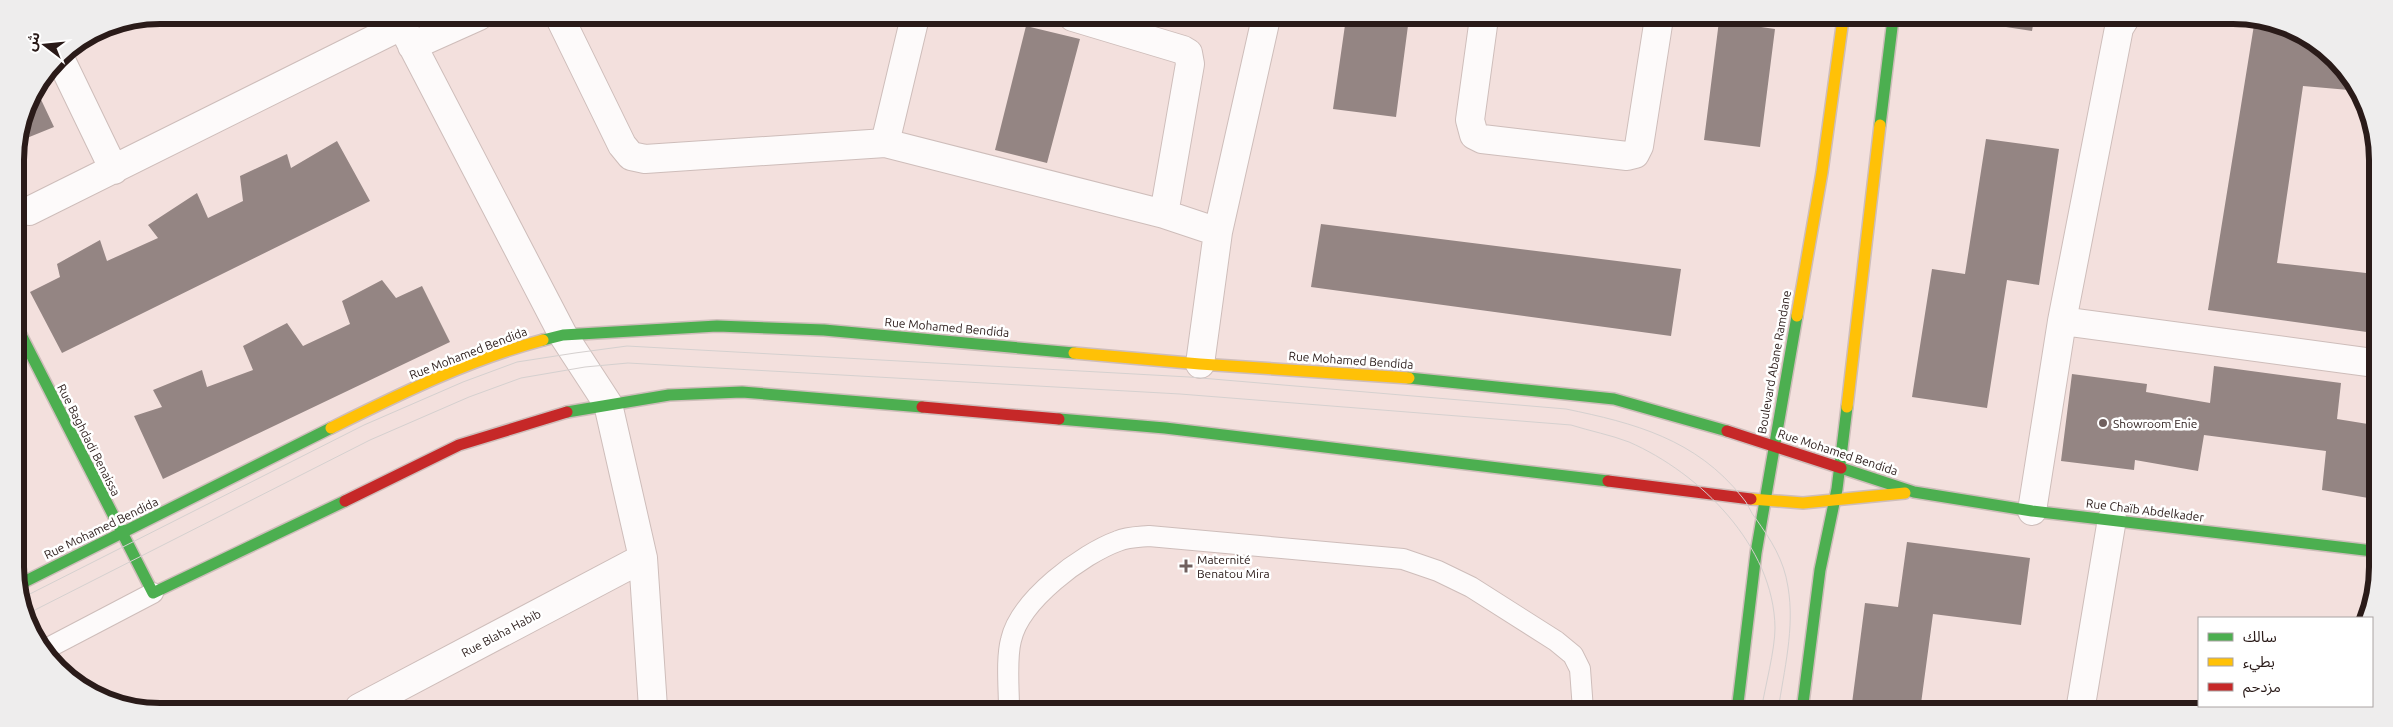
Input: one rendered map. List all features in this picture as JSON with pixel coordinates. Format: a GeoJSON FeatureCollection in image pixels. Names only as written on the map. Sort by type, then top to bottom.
{"type":"FeatureCollection","features":[{"type":"Feature","properties":{"kind":"street"},"geometry":{"type":"LineString","coordinates":[[29,210],[403,29],[432,24]]}},
{"type":"Feature","properties":{"kind":"street"},"geometry":{"type":"LineString","coordinates":[[563,24],[622,145],[631,156],[645,158],[885,143],[1164,214],[1218,232]]}},
{"type":"Feature","properties":{"kind":"street"},"geometry":{"type":"LineString","coordinates":[[885,143],[913,24]]}},
{"type":"Feature","properties":{"kind":"street"},"geometry":{"type":"LineString","coordinates":[[1096,24],[1183,50],[1188,54],[1190,64],[1164,214]]}},
{"type":"Feature","properties":{"kind":"street"},"geometry":{"type":"LineString","coordinates":[[1200,364],[1218,232],[1265,24]]}},
{"type":"Feature","properties":{"kind":"street"},"geometry":{"type":"LineString","coordinates":[[1483,24],[1470,120],[1474,135],[1482,139],[1627,156],[1635,154],[1639,146],[1658,24]]}},
{"type":"Feature","properties":{"kind":"street","name":"Boulevard Abane Ramdane"},"geometry":{"type":"LineString","coordinates":[[1738,703],[1756,553],[1822,172],[1842,24]]}},
{"type":"Feature","properties":{"kind":"street"},"geometry":{"type":"LineString","coordinates":[[1803,703],[1820,570],[1833,500],[1837,489],[1892,24]]}},
{"type":"Feature","properties":{"kind":"street"},"geometry":{"type":"LineString","coordinates":[[2032,511],[2062,321],[2119,28],[2122,24]]}},
{"type":"Feature","properties":{"kind":"street"},"geometry":{"type":"LineString","coordinates":[[403,29],[563,335],[608,404],[643,558],[653,703]]}},
{"type":"Feature","properties":{"kind":"street"},"geometry":{"type":"LineString","coordinates":[[66,70],[114,170]]}},
{"type":"Feature","properties":{"kind":"street"},"geometry":{"type":"LineString","coordinates":[[2062,321],[2369,362]]}},
{"type":"Feature","properties":{"kind":"street","name":"Rue Mohamed Bendida"},"geometry":{"type":"LineString","coordinates":[[25,582],[428,380],[513,348],[563,335],[717,326],[814,330],[1200,364],[1449,381],[1614,399],[1696,420],[1914,492]]}},
{"type":"Feature","properties":{"kind":"street","name":"Rue Baghdadi Benaissa"},"geometry":{"type":"LineString","coordinates":[[24,341],[121,534],[153,593]]}},
{"type":"Feature","properties":{"kind":"street"},"geometry":{"type":"LineString","coordinates":[[153,593],[213,566],[460,445],[558,414],[669,395],[742,392],[1165,428],[1742,497],[1766,503],[1833,500],[1914,492]]}},
{"type":"Feature","properties":{"kind":"street","name":"Rue Chaïb Abdelkader"},"geometry":{"type":"LineString","coordinates":[[1914,492],[2032,511],[2369,551]]}},
{"type":"Feature","properties":{"kind":"street"},"geometry":{"type":"LineString","coordinates":[[2081,703],[2112,519]]}},
{"type":"Feature","properties":{"kind":"street","name":"Rue Blaha Habib"},"geometry":{"type":"LineString","coordinates":[[368,703],[643,558]]}},
{"type":"Feature","properties":{"kind":"lane"},"geometry":{"type":"LineString","coordinates":[[1009,703],[1010,641],[1017,622],[1048,586],[1069,567],[1119,540],[1149,536],[1403,560],[1438,571],[1471,587],[1556,641],[1573,655],[1580,669],[1582,703]]}},
{"type":"Feature","properties":{"kind":"lane"},"geometry":{"type":"LineString","coordinates":[[50,647],[153,593]]}},
{"type":"Feature","properties":{"kind":"building"},"geometry":{"type":"Polygon","coordinates":[[[1345,24],[1408,24],[1396,117],[1333,109],[1345,24]]]}},
{"type":"Feature","properties":{"kind":"building"},"geometry":{"type":"Polygon","coordinates":[[[1719,24],[1740,24],[1775,29],[1760,147],[1704,140],[1719,24]]]}},
{"type":"Feature","properties":{"kind":"building"},"geometry":{"type":"Polygon","coordinates":[[[1986,24],[2033,24],[2032,31],[1986,24]]]}},
{"type":"Feature","properties":{"kind":"building"},"geometry":{"type":"Polygon","coordinates":[[[2254,25],[2269,28],[2301,42],[2316,52],[2341,77],[2349,89],[2303,86],[2277,263],[2369,273],[2369,332],[2208,310],[2254,25]]]}},
{"type":"Feature","properties":{"kind":"building"},"geometry":{"type":"Polygon","coordinates":[[[1026,26],[1080,39],[1047,163],[995,150],[1026,26]]]}},
{"type":"Feature","properties":{"kind":"building"},"geometry":{"type":"Polygon","coordinates":[[[40,97],[54,127],[26,139],[28,124],[40,97]]]}},
{"type":"Feature","properties":{"kind":"building"},"geometry":{"type":"Polygon","coordinates":[[[1986,139],[2059,149],[2039,285],[2007,280],[1987,408],[1912,397],[1932,269],[1965,274],[1986,139]]]}},
{"type":"Feature","properties":{"kind":"building"},"geometry":{"type":"Polygon","coordinates":[[[337,141],[370,201],[62,353],[30,292],[60,277],[57,264],[100,240],[107,261],[158,238],[148,225],[197,193],[208,218],[243,201],[240,176],[287,154],[291,168],[337,141]]]}},
{"type":"Feature","properties":{"kind":"building"},"geometry":{"type":"Polygon","coordinates":[[[1321,224],[1681,269],[1671,336],[1311,287],[1321,224]]]}},
{"type":"Feature","properties":{"kind":"building"},"geometry":{"type":"Polygon","coordinates":[[[382,280],[396,298],[422,286],[450,342],[163,479],[134,416],[162,407],[153,390],[202,370],[207,387],[253,370],[243,346],[287,323],[303,346],[350,324],[342,301],[382,280]]]}},
{"type":"Feature","properties":{"kind":"building"},"geometry":{"type":"Polygon","coordinates":[[[2214,366],[2341,383],[2337,419],[2369,424],[2369,498],[2322,490],[2326,451],[2204,435],[2198,471],[2135,460],[2134,470],[2061,461],[2072,374],[2147,384],[2146,392],[2210,403],[2214,366]]]}},
{"type":"Feature","properties":{"kind":"building"},"geometry":{"type":"Polygon","coordinates":[[[1907,542],[2030,558],[2021,625],[1933,614],[1921,703],[1852,703],[1865,603],[1898,607],[1907,542]]]}},
{"type":"Feature","properties":{"kind":"tram line"},"geometry":{"type":"LineString","coordinates":[[26,596],[364,425],[463,382],[517,362],[627,346],[1189,377],[1566,409],[1616,420],[1662,436],[1684,447],[1724,477],[1744,499],[1780,559],[1788,587],[1790,618],[1788,649],[1779,703]]}},
{"type":"Feature","properties":{"kind":"tram line"},"geometry":{"type":"LineString","coordinates":[[31,612],[370,440],[469,397],[521,378],[585,367],[628,363],[1180,394],[1571,425],[1615,437],[1656,456],[1682,473],[1706,493],[1728,516],[1747,541],[1762,569],[1771,598],[1775,628],[1772,658],[1763,703]]}},
{"type":"Feature","properties":{"kind":"traffic: fast"},"geometry":{"type":"LineString","coordinates":[[1880,125],[1892,24]]}},
{"type":"Feature","properties":{"kind":"traffic: fast"},"geometry":{"type":"LineString","coordinates":[[1738,703],[1756,553],[1797,316]]}},
{"type":"Feature","properties":{"kind":"traffic: fast"},"geometry":{"type":"LineString","coordinates":[[543,340],[563,335],[717,326],[824,330],[1074,353]]}},
{"type":"Feature","properties":{"kind":"traffic: fast"},"geometry":{"type":"LineString","coordinates":[[24,341],[153,593],[345,501]]}},
{"type":"Feature","properties":{"kind":"traffic: fast"},"geometry":{"type":"LineString","coordinates":[[1409,378],[1614,399],[1727,431]]}},
{"type":"Feature","properties":{"kind":"traffic: fast"},"geometry":{"type":"LineString","coordinates":[[567,412],[669,395],[742,392],[922,407]]}},
{"type":"Feature","properties":{"kind":"traffic: fast"},"geometry":{"type":"LineString","coordinates":[[1803,703],[1820,570],[1837,489],[1847,407]]}},
{"type":"Feature","properties":{"kind":"traffic: fast"},"geometry":{"type":"LineString","coordinates":[[1059,419],[1165,428],[1608,481]]}},
{"type":"Feature","properties":{"kind":"traffic: fast"},"geometry":{"type":"LineString","coordinates":[[25,582],[331,428]]}},
{"type":"Feature","properties":{"kind":"traffic: fast"},"geometry":{"type":"LineString","coordinates":[[1841,468],[1914,492],[2032,511],[2369,551]]}},
{"type":"Feature","properties":{"kind":"traffic: slow"},"geometry":{"type":"LineString","coordinates":[[1797,316],[1822,172],[1842,24]]}},
{"type":"Feature","properties":{"kind":"traffic: slow"},"geometry":{"type":"LineString","coordinates":[[1847,407],[1880,125]]}},
{"type":"Feature","properties":{"kind":"traffic: slow"},"geometry":{"type":"LineString","coordinates":[[331,428],[409,390],[461,368],[488,357],[543,340]]}},
{"type":"Feature","properties":{"kind":"traffic: slow"},"geometry":{"type":"LineString","coordinates":[[1074,353],[1200,364],[1409,378]]}},
{"type":"Feature","properties":{"kind":"traffic: slow"},"geometry":{"type":"LineString","coordinates":[[1751,499],[1803,503],[1905,493]]}},
{"type":"Feature","properties":{"kind":"traffic: jam"},"geometry":{"type":"LineString","coordinates":[[922,407],[1059,419]]}},
{"type":"Feature","properties":{"kind":"traffic: jam"},"geometry":{"type":"LineString","coordinates":[[345,501],[459,445],[567,412]]}},
{"type":"Feature","properties":{"kind":"traffic: jam"},"geometry":{"type":"LineString","coordinates":[[1727,431],[1841,468]]}},
{"type":"Feature","properties":{"kind":"traffic: jam"},"geometry":{"type":"LineString","coordinates":[[1608,481],[1751,499]]}},
{"type":"Feature","properties":{"kind":"place","name":"Showroom Enie"},"geometry":{"type":"Point","coordinates":[2103,423]}},
{"type":"Feature","properties":{"kind":"place","name":"Maternité Benatou Mira"},"geometry":{"type":"Point","coordinates":[1186,566]}}]}
